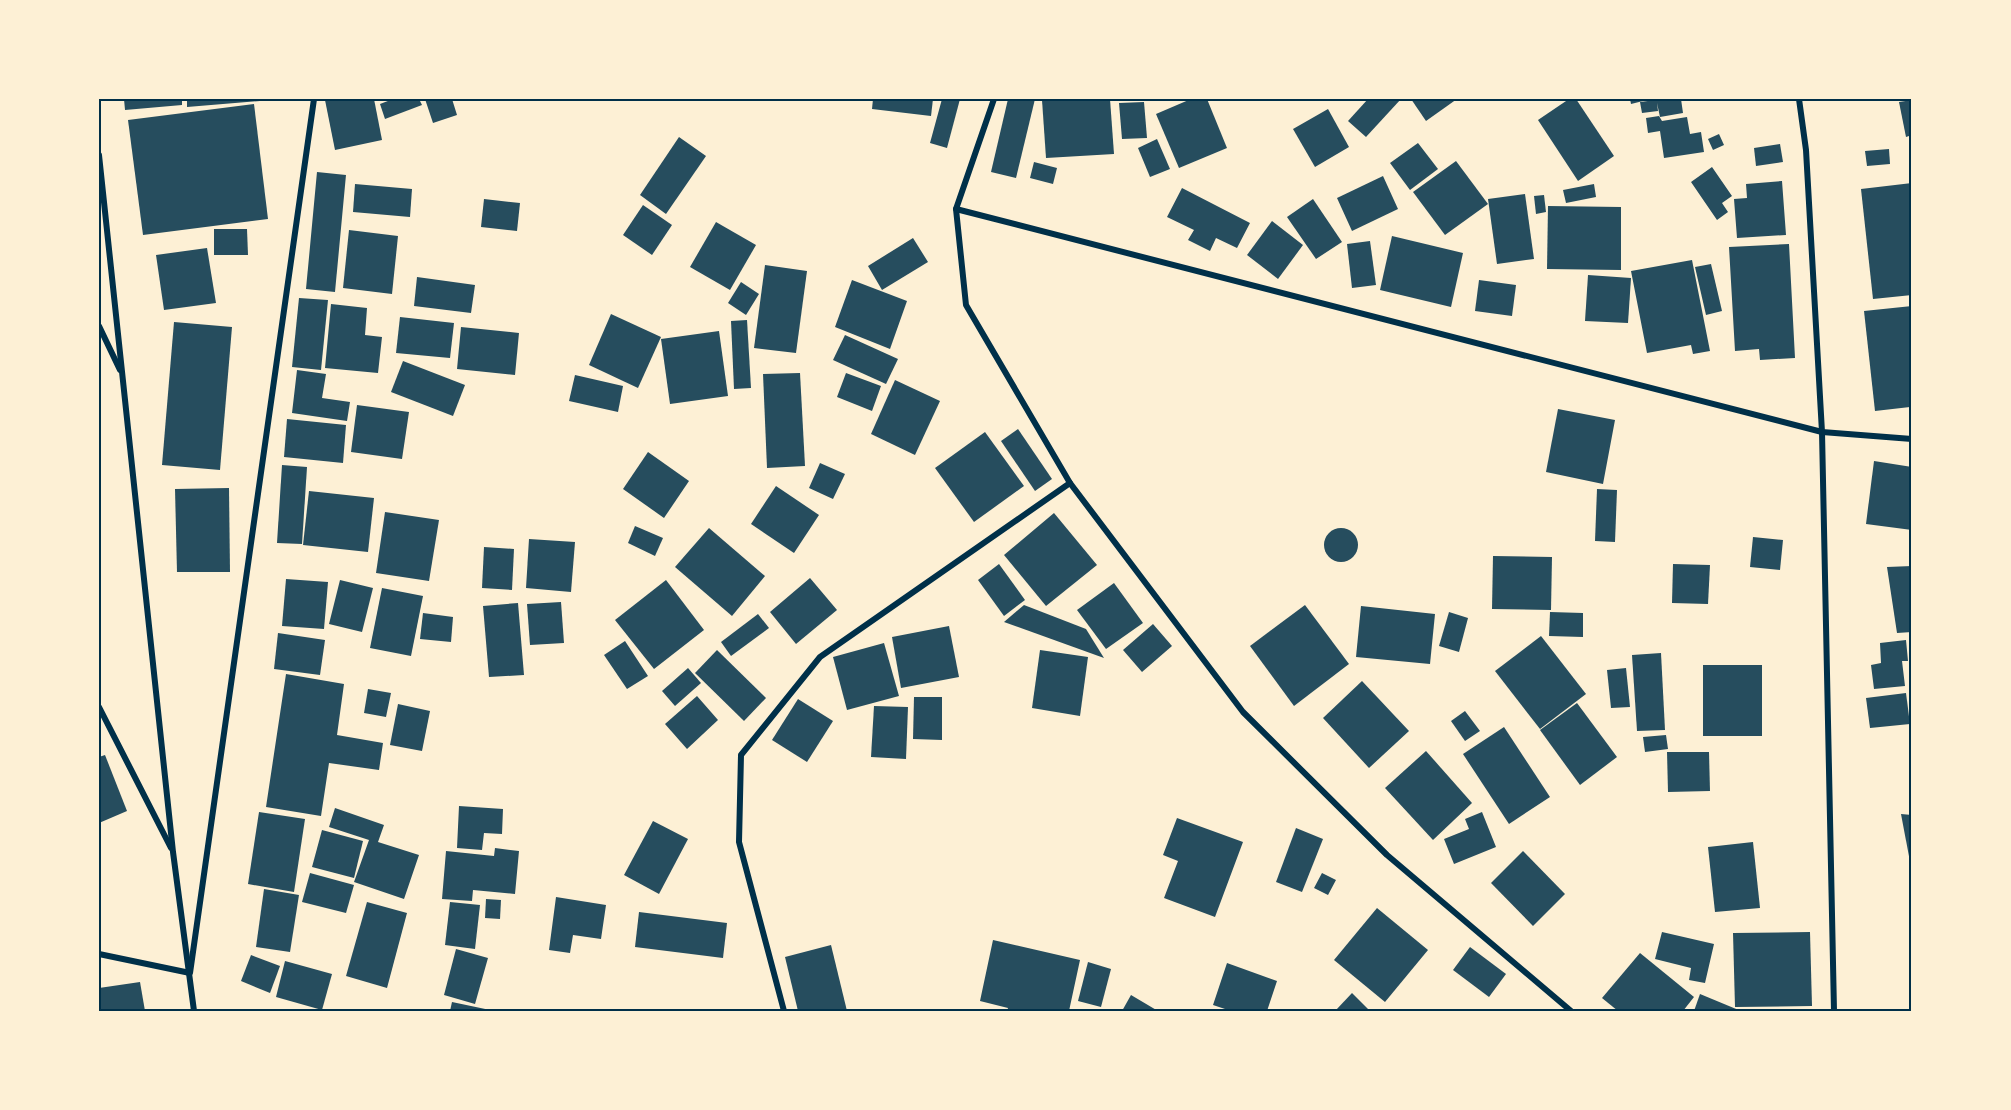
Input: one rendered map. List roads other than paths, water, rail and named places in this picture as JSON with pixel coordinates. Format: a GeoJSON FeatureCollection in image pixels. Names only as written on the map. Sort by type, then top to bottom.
{"type":"FeatureCollection","features":[{"type":"Feature","properties":{"kind":"street"},"geometry":{"type":"LineString","coordinates":[[189,973],[314,99]]}},
{"type":"Feature","properties":{"kind":"street"},"geometry":{"type":"LineString","coordinates":[[994,99],[956,209],[966,306],[1070,483],[1243,711],[1387,855],[1571,1011]]}},
{"type":"Feature","properties":{"kind":"street"},"geometry":{"type":"LineString","coordinates":[[1798,99],[1806,150],[1822,432],[1834,1011]]}},
{"type":"Feature","properties":{"kind":"street"},"geometry":{"type":"LineString","coordinates":[[99,155],[173,852],[194,1011]]}},
{"type":"Feature","properties":{"kind":"street"},"geometry":{"type":"LineString","coordinates":[[956,209],[1822,432],[1912,439]]}},
{"type":"Feature","properties":{"kind":"street"},"geometry":{"type":"LineString","coordinates":[[99,326],[123,376]]}},
{"type":"Feature","properties":{"kind":"street"},"geometry":{"type":"LineString","coordinates":[[784,1011],[739,842],[741,754],[820,657],[1070,483]]}},
{"type":"Feature","properties":{"kind":"street"},"geometry":{"type":"LineString","coordinates":[[99,707],[173,852]]}},
{"type":"Feature","properties":{"kind":"street"},"geometry":{"type":"LineString","coordinates":[[99,954],[189,973]]}}]}
